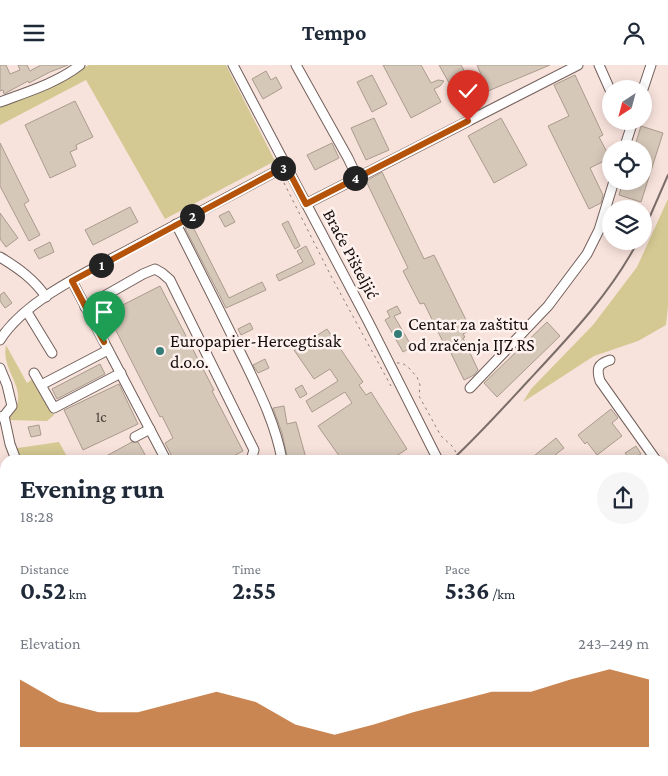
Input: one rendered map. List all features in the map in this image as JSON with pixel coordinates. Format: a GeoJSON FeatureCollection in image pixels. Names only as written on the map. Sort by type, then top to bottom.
{"type":"FeatureCollection","features":[{"type":"Feature","properties":{"kind":"street"},"geometry":{"type":"LineString","coordinates":[[0,102],[66,75],[80,65]]}},
{"type":"Feature","properties":{"kind":"street","name":"Braće Pišteljić"},"geometry":{"type":"LineString","coordinates":[[233,65],[368,321],[396,387],[435,455]]}},
{"type":"Feature","properties":{"kind":"street"},"geometry":{"type":"LineString","coordinates":[[296,65],[357,177]]}},
{"type":"Feature","properties":{"kind":"street"},"geometry":{"type":"LineString","coordinates":[[306,204],[578,65]]}},
{"type":"Feature","properties":{"kind":"street"},"geometry":{"type":"LineString","coordinates":[[599,65],[606,80]]}},
{"type":"Feature","properties":{"kind":"street"},"geometry":{"type":"LineString","coordinates":[[646,80],[651,65]]}},
{"type":"Feature","properties":{"kind":"street"},"geometry":{"type":"LineString","coordinates":[[627,140],[630,131]]}},
{"type":"Feature","properties":{"kind":"street"},"geometry":{"type":"LineString","coordinates":[[0,340],[4,333],[27,312],[46,297],[72,281],[286,166]]}},
{"type":"Feature","properties":{"kind":"street"},"geometry":{"type":"LineString","coordinates":[[470,388],[548,306],[587,254],[599,230],[611,190]]}},
{"type":"Feature","properties":{"kind":"street"},"geometry":{"type":"LineString","coordinates":[[176,224],[265,405],[279,440],[281,455]]}},
{"type":"Feature","properties":{"kind":"street"},"geometry":{"type":"LineString","coordinates":[[0,257],[30,277],[46,297]]}},
{"type":"Feature","properties":{"kind":"street"},"geometry":{"type":"LineString","coordinates":[[85,307],[155,269],[170,280],[254,449],[252,455]]}},
{"type":"Feature","properties":{"kind":"street"},"geometry":{"type":"LineString","coordinates":[[72,281],[163,455]]}},
{"type":"Feature","properties":{"kind":"street"},"geometry":{"type":"LineString","coordinates":[[27,312],[52,353]]}},
{"type":"Feature","properties":{"kind":"street"},"geometry":{"type":"LineString","coordinates":[[41,385],[108,350]]}},
{"type":"Feature","properties":{"kind":"street"},"geometry":{"type":"LineString","coordinates":[[610,360],[600,363],[598,367],[600,381],[652,455]]}},
{"type":"Feature","properties":{"kind":"street"},"geometry":{"type":"LineString","coordinates":[[0,368],[8,385],[12,406],[2,417],[14,455]]}},
{"type":"Feature","properties":{"kind":"street"},"geometry":{"type":"LineString","coordinates":[[34,373],[54,408],[121,373]]}},
{"type":"Feature","properties":{"kind":"street"},"geometry":{"type":"LineString","coordinates":[[135,437],[150,429]]}},
{"type":"Feature","properties":{"kind":"path"},"geometry":{"type":"LineString","coordinates":[[274,172],[284,180],[332,278],[370,349],[396,387]]}},
{"type":"Feature","properties":{"kind":"path"},"geometry":{"type":"LineString","coordinates":[[396,363],[402,363],[416,377],[420,385],[419,397],[441,437],[458,455]]}},
{"type":"Feature","properties":{"kind":"shaded area"},"geometry":{"type":"Polygon","coordinates":[[[89,65],[226,65],[275,161],[165,219],[86,80],[0,125],[0,104],[89,65]]]}},
{"type":"Feature","properties":{"kind":"shaded area"},"geometry":{"type":"Polygon","coordinates":[[[668,199],[668,306],[666,325],[638,341],[594,356],[523,402],[531,389],[593,325],[637,267],[645,250],[652,250],[652,234],[668,199]]]}},
{"type":"Feature","properties":{"kind":"shaded area"},"geometry":{"type":"Polygon","coordinates":[[[6,345],[27,383],[34,378],[54,415],[47,421],[8,420],[15,410],[18,391],[5,355],[6,345]]]}},
{"type":"Feature","properties":{"kind":"shaded area"},"geometry":{"type":"Polygon","coordinates":[[[59,442],[66,455],[12,455],[11,449],[59,442]]]}},
{"type":"Feature","properties":{"kind":"building"},"geometry":{"type":"Polygon","coordinates":[[[0,65],[6,65],[10,74],[20,70],[18,65],[27,65],[30,71],[41,65],[68,65],[29,83],[28,81],[4,94],[3,90],[0,91],[0,65]]]}},
{"type":"Feature","properties":{"kind":"building"},"geometry":{"type":"Polygon","coordinates":[[[383,65],[421,65],[431,83],[438,80],[444,81],[434,89],[441,102],[411,118],[383,65]]]}},
{"type":"Feature","properties":{"kind":"building"},"geometry":{"type":"Polygon","coordinates":[[[439,65],[461,65],[474,88],[457,97],[439,65]]]}},
{"type":"Feature","properties":{"kind":"building"},"geometry":{"type":"Polygon","coordinates":[[[477,65],[550,65],[488,91],[477,65]]]}},
{"type":"Feature","properties":{"kind":"building"},"geometry":{"type":"Polygon","coordinates":[[[266,71],[271,80],[276,77],[282,88],[263,99],[252,79],[266,71]]]}},
{"type":"Feature","properties":{"kind":"building"},"geometry":{"type":"Polygon","coordinates":[[[372,75],[387,104],[372,112],[357,82],[372,75]]]}},
{"type":"Feature","properties":{"kind":"building"},"geometry":{"type":"Polygon","coordinates":[[[575,75],[603,135],[599,137],[602,143],[602,162],[590,168],[603,195],[601,203],[589,209],[548,126],[569,116],[554,85],[575,75]]]}},
{"type":"Feature","properties":{"kind":"building"},"geometry":{"type":"Polygon","coordinates":[[[75,101],[93,137],[76,145],[77,149],[70,152],[76,166],[50,178],[25,125],[75,101]]]}},
{"type":"Feature","properties":{"kind":"building"},"geometry":{"type":"Polygon","coordinates":[[[374,118],[389,150],[366,160],[351,128],[374,118]]]}},
{"type":"Feature","properties":{"kind":"building"},"geometry":{"type":"Polygon","coordinates":[[[501,118],[527,165],[494,183],[468,136],[501,118]]]}},
{"type":"Feature","properties":{"kind":"building"},"geometry":{"type":"Polygon","coordinates":[[[640,130],[652,130],[663,133],[652,168],[652,140],[637,140],[640,130]]]}},
{"type":"Feature","properties":{"kind":"building"},"geometry":{"type":"Polygon","coordinates":[[[0,143],[29,201],[24,204],[40,235],[29,241],[0,186],[0,143]]]}},
{"type":"Feature","properties":{"kind":"building"},"geometry":{"type":"Polygon","coordinates":[[[332,143],[339,158],[315,170],[307,155],[332,143]]]}},
{"type":"Feature","properties":{"kind":"building"},"geometry":{"type":"Polygon","coordinates":[[[382,172],[424,259],[434,255],[471,330],[463,334],[465,337],[463,338],[478,370],[474,375],[464,380],[424,303],[420,304],[403,271],[408,268],[366,181],[382,172]]]}},
{"type":"Feature","properties":{"kind":"building"},"geometry":{"type":"Polygon","coordinates":[[[620,190],[645,190],[642,200],[619,195],[620,190]]]}},
{"type":"Feature","properties":{"kind":"building"},"geometry":{"type":"Polygon","coordinates":[[[130,207],[138,222],[93,245],[85,230],[130,207]]]}},
{"type":"Feature","properties":{"kind":"building"},"geometry":{"type":"Polygon","coordinates":[[[229,211],[235,222],[225,227],[219,216],[229,211]]]}},
{"type":"Feature","properties":{"kind":"building"},"geometry":{"type":"Polygon","coordinates":[[[0,213],[18,238],[6,247],[0,239],[0,213]]]}},
{"type":"Feature","properties":{"kind":"building"},"geometry":{"type":"Polygon","coordinates":[[[288,221],[300,246],[295,249],[282,224],[288,221]]]}},
{"type":"Feature","properties":{"kind":"building"},"geometry":{"type":"Polygon","coordinates":[[[192,225],[229,298],[262,282],[266,290],[226,308],[185,228],[192,225]]]}},
{"type":"Feature","properties":{"kind":"building"},"geometry":{"type":"Polygon","coordinates":[[[50,242],[54,252],[39,259],[34,250],[50,242]]]}},
{"type":"Feature","properties":{"kind":"building"},"geometry":{"type":"Polygon","coordinates":[[[306,246],[315,264],[279,281],[276,275],[303,262],[297,251],[306,246]]]}},
{"type":"Feature","properties":{"kind":"building","name":"Europapier-Hercegtisak d.o.o."},"geometry":{"type":"Polygon","coordinates":[[[160,286],[214,390],[212,391],[243,451],[235,455],[171,455],[165,443],[173,438],[162,416],[160,417],[107,313],[160,286]]]}},
{"type":"Feature","properties":{"kind":"building"},"geometry":{"type":"Polygon","coordinates":[[[4,292],[12,303],[5,308],[0,301],[0,295],[4,292]]]}},
{"type":"Feature","properties":{"kind":"building","name":"Centar za zaštitu od zračenja IJZ RS"},"geometry":{"type":"Polygon","coordinates":[[[397,306],[401,313],[394,316],[412,347],[403,352],[385,320],[390,317],[387,311],[397,306]]]}},
{"type":"Feature","properties":{"kind":"building"},"geometry":{"type":"Polygon","coordinates":[[[547,322],[560,336],[497,397],[484,383],[547,322]]]}},
{"type":"Feature","properties":{"kind":"building"},"geometry":{"type":"Polygon","coordinates":[[[250,323],[253,329],[241,335],[238,329],[250,323]]]}},
{"type":"Feature","properties":{"kind":"building"},"geometry":{"type":"Polygon","coordinates":[[[327,329],[363,382],[359,385],[366,395],[371,392],[407,449],[398,455],[338,455],[318,426],[352,403],[345,392],[312,412],[306,401],[338,381],[330,369],[314,379],[294,350],[327,329]]]}},
{"type":"Feature","properties":{"kind":"building"},"geometry":{"type":"Polygon","coordinates":[[[265,359],[269,368],[258,373],[253,365],[265,359]]]}},
{"type":"Feature","properties":{"kind":"building"},"geometry":{"type":"Polygon","coordinates":[[[100,364],[105,374],[57,399],[52,389],[100,364]]]}},
{"type":"Feature","properties":{"kind":"building"},"geometry":{"type":"Polygon","coordinates":[[[119,384],[138,424],[83,450],[64,410],[119,384]]]}},
{"type":"Feature","properties":{"kind":"building"},"geometry":{"type":"Polygon","coordinates":[[[302,385],[307,394],[300,398],[295,389],[302,385]]]}},
{"type":"Feature","properties":{"kind":"building"},"geometry":{"type":"Polygon","coordinates":[[[284,406],[287,424],[296,422],[305,455],[287,455],[282,433],[273,408],[284,406]]]}},
{"type":"Feature","properties":{"kind":"building"},"geometry":{"type":"Polygon","coordinates":[[[611,409],[618,418],[612,423],[622,436],[597,455],[587,442],[585,444],[578,435],[611,409]]]}},
{"type":"Feature","properties":{"kind":"building"},"geometry":{"type":"Polygon","coordinates":[[[39,425],[41,435],[31,437],[28,427],[39,425]]]}},
{"type":"Feature","properties":{"kind":"building"},"geometry":{"type":"Polygon","coordinates":[[[556,438],[564,448],[555,455],[535,455],[556,438]]]}},
{"type":"Feature","properties":{"kind":"building"},"geometry":{"type":"Polygon","coordinates":[[[132,442],[138,442],[145,455],[108,455],[132,442]]]}},
{"type":"Feature","properties":{"kind":"building"},"geometry":{"type":"Polygon","coordinates":[[[636,446],[641,454],[626,455],[625,453],[636,446]]]}},
{"type":"Feature","properties":{"kind":"railway"},"geometry":{"type":"LineString","coordinates":[[652,212],[668,175]]}},
{"type":"Feature","properties":{"kind":"railway"},"geometry":{"type":"LineString","coordinates":[[457,455],[501,411],[588,314],[615,279],[633,250]]}},
{"type":"Feature","properties":{"kind":"place","name":"Centar za zaštitu od zračenja IJZ RS"},"geometry":{"type":"Point","coordinates":[398,334]}},
{"type":"Feature","properties":{"kind":"place","name":"Europapier-Hercegtisak d.o.o."},"geometry":{"type":"Point","coordinates":[160,351]}},
{"type":"Feature","properties":{"kind":"route"},"geometry":{"type":"LineString","coordinates":[[104,342],[72,281],[286,166],[306,204],[468,121]]}}]}
